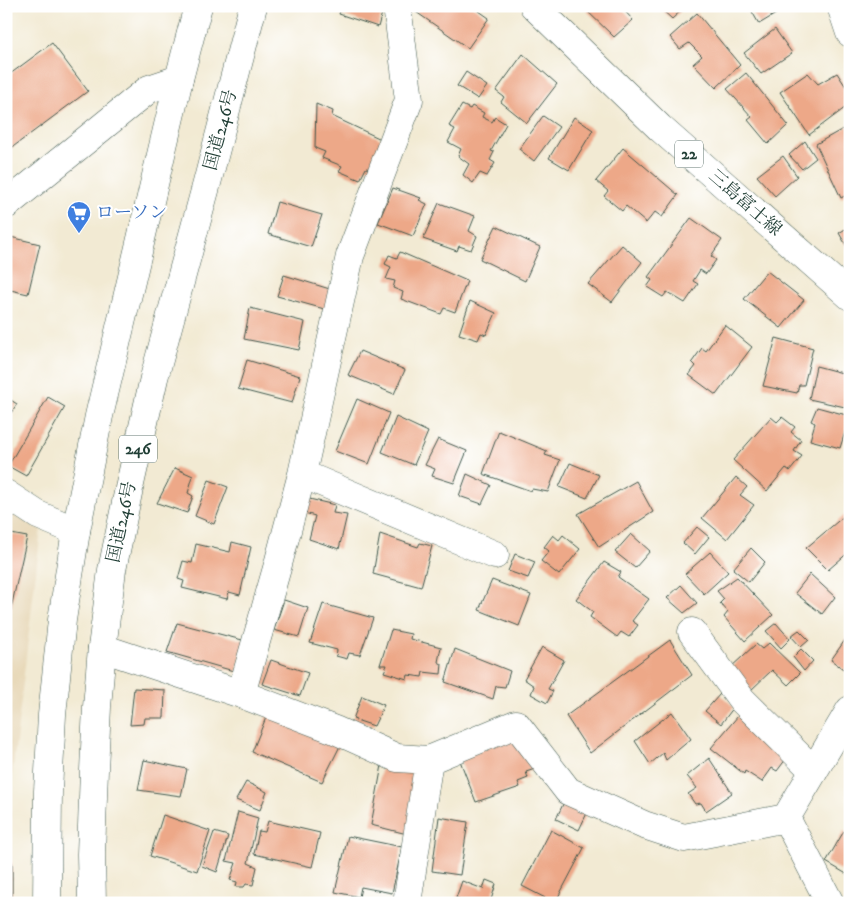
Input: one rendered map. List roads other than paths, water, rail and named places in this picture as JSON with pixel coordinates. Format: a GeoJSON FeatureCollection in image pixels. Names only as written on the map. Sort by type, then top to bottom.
{"type":"FeatureCollection","features":[{"type":"Feature","properties":{"kind":"main road","name":"246"},"geometry":{"type":"LineString","coordinates":[[47,903],[48,791],[52,715],[62,620],[76,531],[99,416],[198,6]]}},
{"type":"Feature","properties":{"kind":"main road","name":"国道246号"},"geometry":{"type":"LineString","coordinates":[[92,903],[91,854],[94,770],[102,648],[112,570],[154,378],[253,6]]}},
{"type":"Feature","properties":{"kind":"main road"},"geometry":{"type":"LineString","coordinates":[[241,694],[302,474],[350,256],[409,100],[398,6]]}},
{"type":"Feature","properties":{"kind":"main road","name":"三島富士線"},"geometry":{"type":"LineString","coordinates":[[534,6],[660,128],[850,296]]}},
{"type":"Feature","properties":{"kind":"main road"},"geometry":{"type":"LineString","coordinates":[[841,6],[850,33]]}},
{"type":"Feature","properties":{"kind":"main road"},"geometry":{"type":"LineString","coordinates":[[6,205],[149,90],[179,79]]}},
{"type":"Feature","properties":{"kind":"main road"},"geometry":{"type":"LineString","coordinates":[[302,474],[495,555]]}},
{"type":"Feature","properties":{"kind":"main road"},"geometry":{"type":"LineString","coordinates":[[6,494],[38,515],[76,531]]}},
{"type":"Feature","properties":{"kind":"main road"},"geometry":{"type":"LineString","coordinates":[[692,632],[742,700],[814,771]]}},
{"type":"Feature","properties":{"kind":"main road"},"geometry":{"type":"LineString","coordinates":[[102,648],[241,694],[335,730],[397,758],[429,760],[516,724],[568,791],[644,825],[684,838],[786,818],[850,710]]}},
{"type":"Feature","properties":{"kind":"main road"},"geometry":{"type":"LineString","coordinates":[[407,903],[429,760]]}},
{"type":"Feature","properties":{"kind":"main road"},"geometry":{"type":"LineString","coordinates":[[786,818],[824,900]]}},
{"type":"Feature","properties":{"kind":"place","name":"ローソン"},"geometry":{"type":"Point","coordinates":[79,234]}}]}
